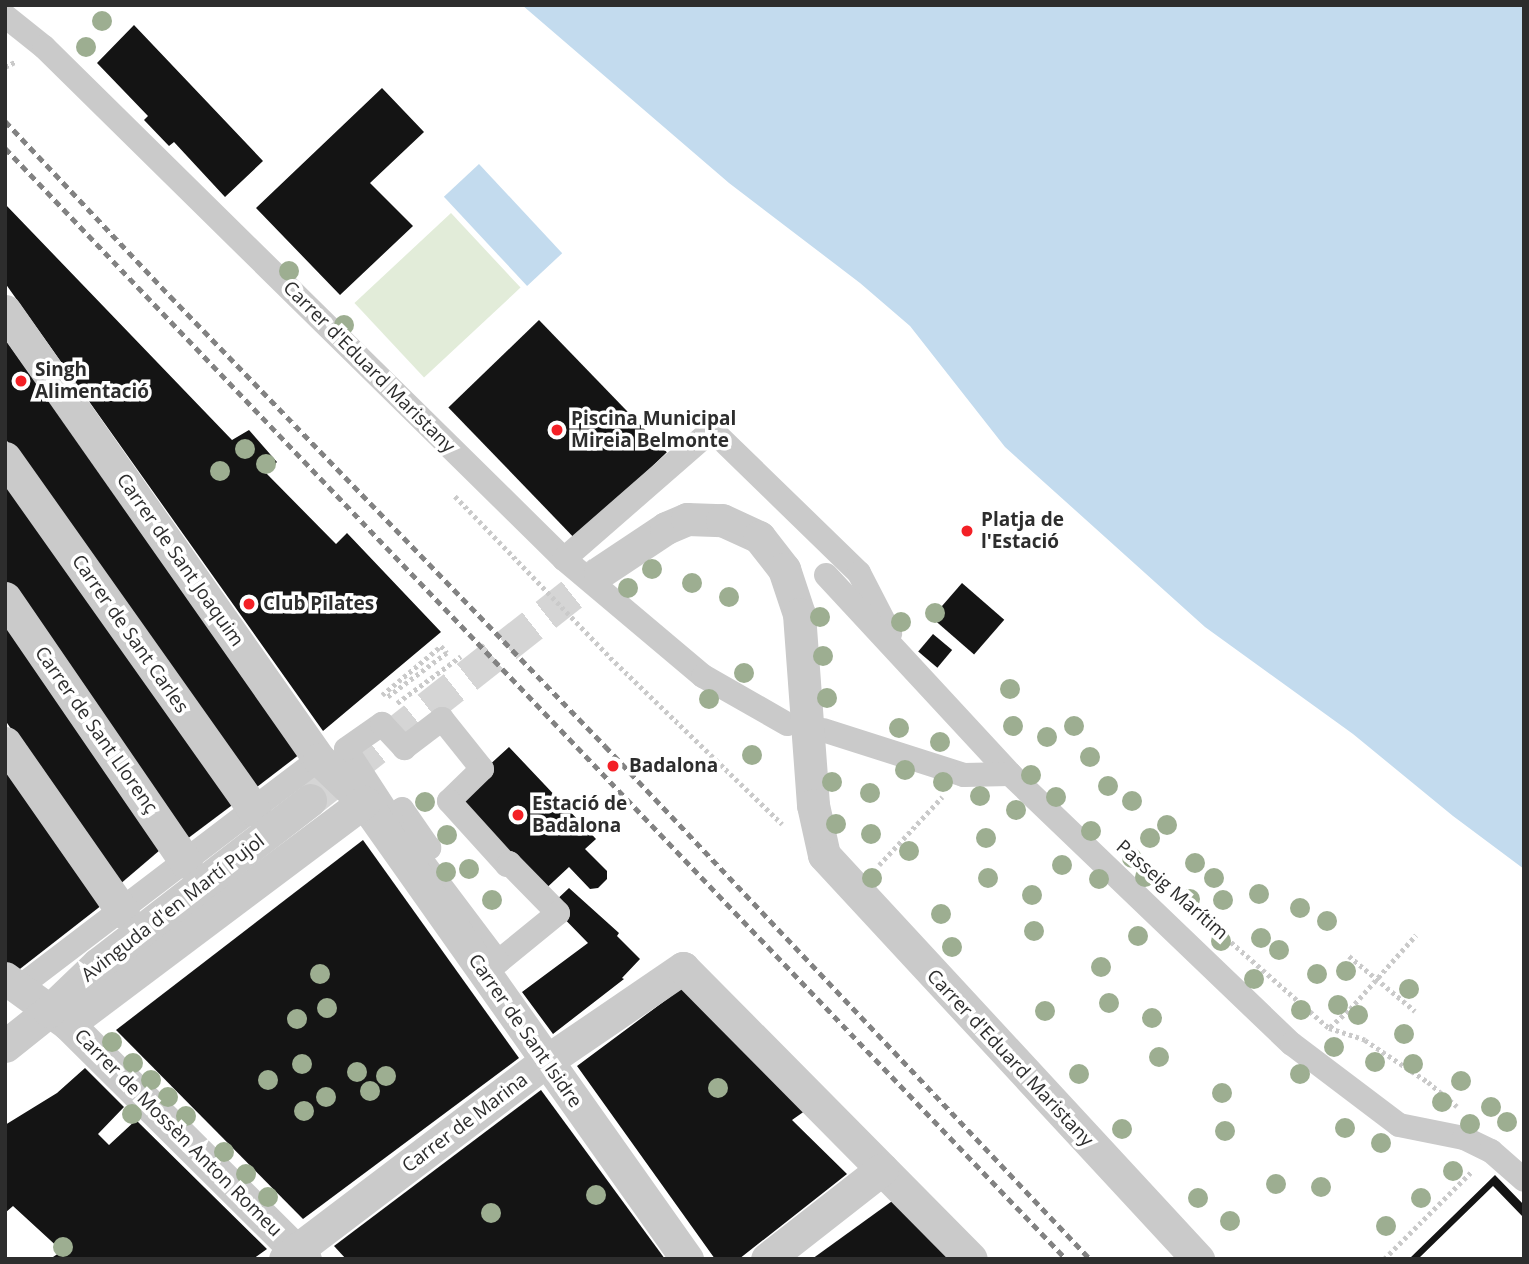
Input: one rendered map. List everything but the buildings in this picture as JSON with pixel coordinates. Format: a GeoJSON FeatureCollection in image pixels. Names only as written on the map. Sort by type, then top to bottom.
{"type":"FeatureCollection","features":[{"type":"Feature","properties":{"kind":"street","name":"Carrer d'Eduard Maristany"},"geometry":{"type":"LineString","coordinates":[[5,16],[44,47],[564,559],[703,676],[788,724]]}},
{"type":"Feature","properties":{"kind":"street","name":"Carrer de Sant Joaquim"},"geometry":{"type":"LineString","coordinates":[[5,311],[319,759],[364,802]]}},
{"type":"Feature","properties":{"kind":"street","name":"Passeig Marítim"},"geometry":{"type":"LineString","coordinates":[[564,559],[712,430],[859,573],[905,663]]}},
{"type":"Feature","properties":{"kind":"street","name":"Carrer de Sant Carles"},"geometry":{"type":"LineString","coordinates":[[5,458],[254,810]]}},
{"type":"Feature","properties":{"kind":"street","name":"Carrer d'Eduard Maristany"},"geometry":{"type":"LineString","coordinates":[[600,572],[666,528],[687,519],[722,520],[759,537],[784,569],[799,614],[813,805],[824,855],[1198,1259]]}},
{"type":"Feature","properties":{"kind":"street","name":"Passeig Marítim"},"geometry":{"type":"LineString","coordinates":[[826,575],[1010,774],[1292,1044],[1399,1125],[1464,1138],[1491,1151],[1524,1181]]}},
{"type":"Feature","properties":{"kind":"street","name":"Carrer de Sant Llorenç"},"geometry":{"type":"LineString","coordinates":[[5,598],[187,862]]}},
{"type":"Feature","properties":{"kind":"street"},"geometry":{"type":"LineString","coordinates":[[442,719],[482,769],[449,801],[507,865],[509,863],[540,894],[558,913],[498,962],[418,856],[429,848],[402,809],[391,818],[346,749],[382,724],[404,748],[442,719]]}},
{"type":"Feature","properties":{"kind":"street"},"geometry":{"type":"LineString","coordinates":[[823,730],[964,775],[1010,774]]}},
{"type":"Feature","properties":{"kind":"street"},"geometry":{"type":"LineString","coordinates":[[5,743],[123,912]]}},
{"type":"Feature","properties":{"kind":"street","name":"Avinguda d'en Martí Pujol"},"geometry":{"type":"LineString","coordinates":[[11,984],[123,912],[319,759]]}},
{"type":"Feature","properties":{"kind":"street","name":"Avinguda d'en Martí Pujol"},"geometry":{"type":"LineString","coordinates":[[59,1017],[98,964],[310,800]]}},
{"type":"Feature","properties":{"kind":"street","name":"Avinguda d'en Martí Pujol"},"geometry":{"type":"LineString","coordinates":[[5,1046],[59,1017],[364,802]]}},
{"type":"Feature","properties":{"kind":"street","name":"Carrer de Sant Isidre"},"geometry":{"type":"LineString","coordinates":[[364,802],[545,1062],[687,1259]]}},
{"type":"Feature","properties":{"kind":"street","name":"Carrer de Marina"},"geometry":{"type":"LineString","coordinates":[[296,1256],[545,1062],[683,968],[882,1169]]}},
{"type":"Feature","properties":{"kind":"street","name":"Carrer de Mossèn Anton Romeu"},"geometry":{"type":"LineString","coordinates":[[11,984],[59,1017],[296,1256]]}},
{"type":"Feature","properties":{"kind":"street"},"geometry":{"type":"LineString","coordinates":[[767,1259],[882,1169],[971,1259]]}},
{"type":"Feature","properties":{"kind":"path"},"geometry":{"type":"LineString","coordinates":[[382,702],[447,653]]}},
{"type":"Feature","properties":{"kind":"path"},"geometry":{"type":"LineString","coordinates":[[386,711],[461,656]]}},
{"type":"Feature","properties":{"kind":"path"},"geometry":{"type":"LineString","coordinates":[[906,834],[964,775]]}},
{"type":"Feature","properties":{"kind":"path"},"geometry":{"type":"LineString","coordinates":[[745,791],[789,830]]}},
{"type":"Feature","properties":{"kind":"path"},"geometry":{"type":"LineString","coordinates":[[1329,1028],[1377,980],[1416,935]]}},
{"type":"Feature","properties":{"kind":"path","name":"Passeig Marítim"},"geometry":{"type":"LineString","coordinates":[[1227,938],[1329,1028],[1365,1040],[1428,1082],[1466,1115]]}},
{"type":"Feature","properties":{"kind":"path"},"geometry":{"type":"LineString","coordinates":[[1349,956],[1415,1011]]}},
{"type":"Feature","properties":{"kind":"path"},"geometry":{"type":"LineString","coordinates":[[1384,1259],[1491,1151]]}},
{"type":"Feature","properties":{"kind":"green space"},"geometry":{"type":"Polygon","coordinates":[[[451,213],[521,288],[424,378],[354,303],[451,213]]]}},
{"type":"Feature","properties":{"kind":"water"},"geometry":{"type":"Polygon","coordinates":[[[522,5],[1524,5],[1524,869],[1453,816],[1353,734],[1205,627],[1005,447],[910,326],[860,283],[729,183],[522,5]]]}},
{"type":"Feature","properties":{"kind":"water"},"geometry":{"type":"Polygon","coordinates":[[[479,164],[562,253],[527,286],[444,197],[479,164]]]}},
{"type":"Feature","properties":{"kind":"tunnel"},"geometry":{"type":"LineString","coordinates":[[310,800],[600,572]]}},
{"type":"Feature","properties":{"kind":"railway"},"geometry":{"type":"LineString","coordinates":[[5,121],[170,296],[605,746],[1090,1259]]}},
{"type":"Feature","properties":{"kind":"railway"},"geometry":{"type":"LineString","coordinates":[[5,148],[1066,1259]]}},
{"type":"Feature","properties":{"kind":"place","name":"Singh Alimentació"},"geometry":{"type":"Point","coordinates":[21,381]}},
{"type":"Feature","properties":{"kind":"place","name":"Piscina Municipal Mireia Belmonte"},"geometry":{"type":"Point","coordinates":[557,430]}},
{"type":"Feature","properties":{"kind":"place","name":"Platja de l'Estació"},"geometry":{"type":"Point","coordinates":[967,531]}},
{"type":"Feature","properties":{"kind":"place","name":"Club Pilates"},"geometry":{"type":"Point","coordinates":[249,604]}},
{"type":"Feature","properties":{"kind":"place","name":"Badalona"},"geometry":{"type":"Point","coordinates":[613,766]}},
{"type":"Feature","properties":{"kind":"place","name":"Estació de Badalona"},"geometry":{"type":"Point","coordinates":[518,815]}}]}
